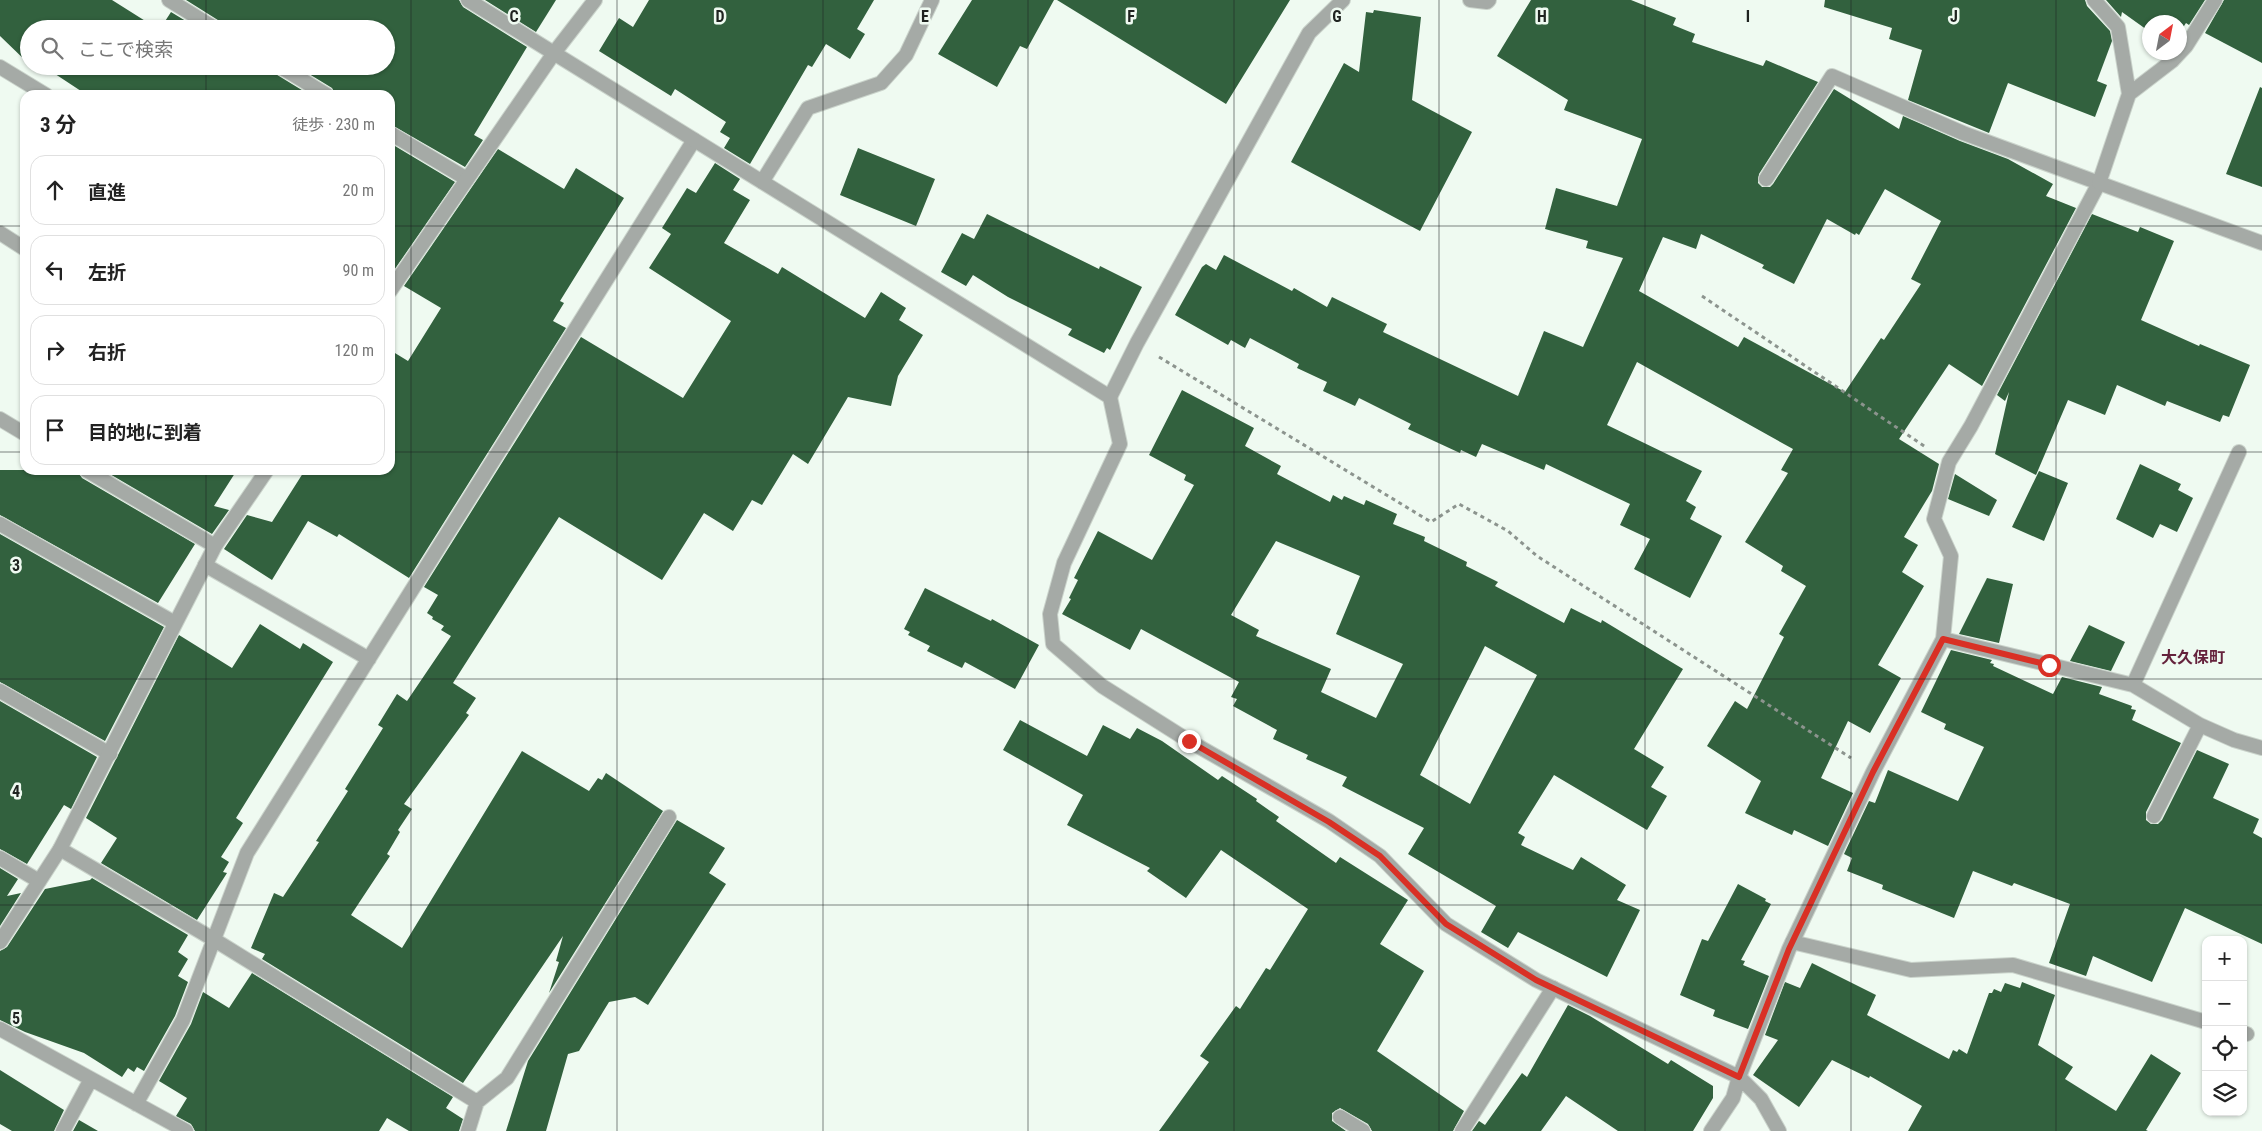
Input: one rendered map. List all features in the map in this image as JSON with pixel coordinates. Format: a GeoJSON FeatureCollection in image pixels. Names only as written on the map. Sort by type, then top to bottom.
{"type":"FeatureCollection","features":[{"type":"Feature","properties":{"kind":"street"},"geometry":{"type":"LineString","coordinates":[[168,0],[201,20]]}},
{"type":"Feature","properties":{"kind":"street"},"geometry":{"type":"LineString","coordinates":[[468,0],[1110,397]]}},
{"type":"Feature","properties":{"kind":"street"},"geometry":{"type":"LineString","coordinates":[[395,284],[554,53],[595,0]]}},
{"type":"Feature","properties":{"kind":"street"},"geometry":{"type":"LineString","coordinates":[[762,182],[808,108],[881,83],[906,55],[932,0]]}},
{"type":"Feature","properties":{"kind":"street"},"geometry":{"type":"LineString","coordinates":[[1343,0],[1309,33],[1137,343],[1110,397],[1120,444],[1064,563],[1050,614],[1053,644],[1102,686],[1189,741],[1329,822],[1380,856],[1446,924],[1536,980],[1739,1077],[1761,1099],[1779,1131]]}},
{"type":"Feature","properties":{"kind":"street"},"geometry":{"type":"LineString","coordinates":[[1470,0],[1487,2],[1489,0]]}},
{"type":"Feature","properties":{"kind":"street"},"geometry":{"type":"LineString","coordinates":[[1711,1131],[1733,1098],[1739,1077],[1792,942],[1873,772],[1943,639],[1951,556],[1934,519],[1949,462],[1972,426],[2099,183],[2128,94],[2118,27],[2094,0]]}},
{"type":"Feature","properties":{"kind":"street"},"geometry":{"type":"LineString","coordinates":[[2128,94],[2172,61],[2186,46],[2215,0]]}},
{"type":"Feature","properties":{"kind":"street"},"geometry":{"type":"LineString","coordinates":[[0,67],[38,90]]}},
{"type":"Feature","properties":{"kind":"street"},"geometry":{"type":"LineString","coordinates":[[294,75],[318,90]]}},
{"type":"Feature","properties":{"kind":"street"},"geometry":{"type":"LineString","coordinates":[[1766,179],[1832,76],[1962,133],[2262,243]]}},
{"type":"Feature","properties":{"kind":"street"},"geometry":{"type":"LineString","coordinates":[[395,136],[467,179]]}},
{"type":"Feature","properties":{"kind":"street"},"geometry":{"type":"LineString","coordinates":[[136,1104],[184,1020],[213,939],[247,854],[694,140]]}},
{"type":"Feature","properties":{"kind":"street"},"geometry":{"type":"LineString","coordinates":[[0,233],[20,246]]}},
{"type":"Feature","properties":{"kind":"street"},"geometry":{"type":"LineString","coordinates":[[0,419],[20,431]]}},
{"type":"Feature","properties":{"kind":"street"},"geometry":{"type":"LineString","coordinates":[[2133,685],[2239,452]]}},
{"type":"Feature","properties":{"kind":"street"},"geometry":{"type":"LineString","coordinates":[[94,475],[215,546]]}},
{"type":"Feature","properties":{"kind":"street"},"geometry":{"type":"LineString","coordinates":[[0,942],[60,849],[215,546],[264,475]]}},
{"type":"Feature","properties":{"kind":"street"},"geometry":{"type":"LineString","coordinates":[[0,524],[175,623]]}},
{"type":"Feature","properties":{"kind":"street"},"geometry":{"type":"LineString","coordinates":[[205,565],[369,659]]}},
{"type":"Feature","properties":{"kind":"street"},"geometry":{"type":"LineString","coordinates":[[1943,639],[2133,685],[2200,725],[2234,740],[2262,748]]}},
{"type":"Feature","properties":{"kind":"street"},"geometry":{"type":"LineString","coordinates":[[0,691],[110,754]]}},
{"type":"Feature","properties":{"kind":"street"},"geometry":{"type":"LineString","coordinates":[[2154,816],[2200,725]]}},
{"type":"Feature","properties":{"kind":"street"},"geometry":{"type":"LineString","coordinates":[[468,1131],[477,1102],[507,1078],[670,817]]}},
{"type":"Feature","properties":{"kind":"street"},"geometry":{"type":"LineString","coordinates":[[60,849],[213,939],[477,1102]]}},
{"type":"Feature","properties":{"kind":"street"},"geometry":{"type":"LineString","coordinates":[[0,858],[40,881]]}},
{"type":"Feature","properties":{"kind":"street"},"geometry":{"type":"LineString","coordinates":[[1792,942],[1911,970],[2013,965],[2202,1021]]}},
{"type":"Feature","properties":{"kind":"street"},"geometry":{"type":"LineString","coordinates":[[1462,1131],[1553,988]]}},
{"type":"Feature","properties":{"kind":"street"},"geometry":{"type":"LineString","coordinates":[[0,1029],[186,1131]]}},
{"type":"Feature","properties":{"kind":"street"},"geometry":{"type":"LineString","coordinates":[[63,1131],[91,1079]]}},
{"type":"Feature","properties":{"kind":"street"},"geometry":{"type":"LineString","coordinates":[[1340,1117],[1364,1131]]}},
{"type":"Feature","properties":{"kind":"path"},"geometry":{"type":"LineString","coordinates":[[1702,296],[1949,462]]}},
{"type":"Feature","properties":{"kind":"path"},"geometry":{"type":"LineString","coordinates":[[1137,343],[1432,522],[1460,504],[1508,531],[1537,556],[1873,772]]}},
{"type":"Feature","properties":{"kind":"building"},"geometry":{"type":"Polygon","coordinates":[[[0,0],[112,0],[144,20],[20,20],[20,55],[0,36],[0,0]]]}},
{"type":"Feature","properties":{"kind":"building"},"geometry":{"type":"Polygon","coordinates":[[[186,0],[459,0],[463,7],[527,47],[474,135],[483,140],[465,167],[395,127],[395,90],[333,90],[311,75],[395,75],[395,20],[218,20],[186,0]]]}},
{"type":"Feature","properties":{"kind":"building"},"geometry":{"type":"Polygon","coordinates":[[[485,0],[556,0],[536,32],[485,0]]]}},
{"type":"Feature","properties":{"kind":"building"},"geometry":{"type":"Polygon","coordinates":[[[649,0],[874,0],[857,29],[865,34],[850,59],[826,44],[812,67],[808,65],[750,164],[724,148],[730,138],[720,132],[726,122],[675,89],[671,96],[599,51],[619,18],[633,27],[649,0]]]}},
{"type":"Feature","properties":{"kind":"building"},"geometry":{"type":"Polygon","coordinates":[[[972,0],[1054,0],[1027,49],[1020,46],[997,87],[938,54],[972,0]]]}},
{"type":"Feature","properties":{"kind":"building"},"geometry":{"type":"Polygon","coordinates":[[[1057,0],[1290,0],[1226,104],[1057,0]]]}},
{"type":"Feature","properties":{"kind":"building"},"geometry":{"type":"Polygon","coordinates":[[[1531,0],[1631,0],[1676,18],[1673,25],[1695,34],[1692,42],[1763,66],[1766,60],[1818,82],[1759,174],[1758,183],[1762,187],[1770,187],[1773,184],[1834,89],[1899,129],[1903,116],[1960,141],[2008,159],[2053,184],[2046,196],[2076,208],[1982,386],[1949,364],[1899,439],[1939,464],[1932,491],[1904,537],[1918,545],[1902,572],[1924,586],[1878,665],[1901,678],[1870,733],[1848,721],[1821,778],[1853,793],[1828,846],[1794,830],[1792,835],[1745,813],[1761,781],[1707,746],[1735,701],[1747,709],[1784,637],[1779,634],[1806,586],[1781,571],[1783,566],[1745,542],[1788,473],[1781,470],[1793,449],[1637,362],[1607,425],[1702,471],[1686,501],[1696,507],[1690,519],[1722,536],[1690,598],[1634,569],[1650,539],[1620,525],[1630,504],[1546,464],[1544,470],[1482,444],[1476,457],[1461,450],[1460,453],[1408,429],[1411,424],[1359,398],[1355,406],[1323,391],[1327,382],[1297,368],[1299,364],[1250,338],[1245,348],[1231,340],[1228,345],[1175,315],[1202,267],[1206,264],[1216,270],[1224,255],[1292,291],[1294,288],[1327,307],[1332,297],[1387,324],[1383,332],[1518,396],[1544,331],[1583,347],[1623,258],[1586,248],[1588,241],[1545,229],[1556,188],[1617,206],[1642,139],[1564,110],[1568,100],[1497,56],[1531,0]],[[1885,189],[1859,235],[1856,233],[1855,235],[1827,219],[1794,284],[1762,268],[1764,265],[1701,234],[1696,249],[1663,237],[1639,291],[1738,347],[1744,337],[1845,392],[1881,338],[1884,340],[1921,284],[1911,279],[1941,221],[1885,189]]]}},
{"type":"Feature","properties":{"kind":"building"},"geometry":{"type":"Polygon","coordinates":[[[1825,0],[2085,0],[2087,6],[2110,31],[2112,41],[2097,81],[2107,85],[2095,117],[2008,83],[1989,133],[1908,100],[1922,50],[1889,39],[1892,28],[1824,7],[1825,0]]]}},
{"type":"Feature","properties":{"kind":"building"},"geometry":{"type":"Polygon","coordinates":[[[2106,0],[2205,0],[2189,25],[2187,24],[2187,15],[2142,15],[2142,26],[2122,12],[2121,17],[2106,0]]]}},
{"type":"Feature","properties":{"kind":"building"},"geometry":{"type":"Polygon","coordinates":[[[2224,0],[2262,0],[2262,63],[2205,33],[2224,0]]]}},
{"type":"Feature","properties":{"kind":"building"},"geometry":{"type":"Polygon","coordinates":[[[1374,10],[1421,17],[1412,100],[1472,132],[1420,231],[1291,162],[1344,63],[1359,72],[1366,12],[1373,13],[1374,10]]]}},
{"type":"Feature","properties":{"kind":"building"},"geometry":{"type":"Polygon","coordinates":[[[171,12],[184,20],[166,20],[171,12]]]}},
{"type":"Feature","properties":{"kind":"building"},"geometry":{"type":"Polygon","coordinates":[[[57,75],[277,75],[302,90],[79,90],[57,75]]]}},
{"type":"Feature","properties":{"kind":"building"},"geometry":{"type":"Polygon","coordinates":[[[2260,87],[2262,88],[2262,187],[2226,174],[2260,87]]]}},
{"type":"Feature","properties":{"kind":"building"},"geometry":{"type":"Polygon","coordinates":[[[395,146],[455,182],[395,269],[395,146]]]}},
{"type":"Feature","properties":{"kind":"building"},"geometry":{"type":"Polygon","coordinates":[[[858,148],[935,179],[916,226],[840,195],[858,148]]]}},
{"type":"Feature","properties":{"kind":"building"},"geometry":{"type":"Polygon","coordinates":[[[498,149],[564,189],[576,168],[624,198],[560,301],[564,303],[553,321],[566,328],[409,578],[339,534],[337,537],[308,521],[272,580],[224,549],[247,515],[272,522],[302,475],[395,475],[395,353],[408,361],[441,308],[404,286],[498,149]]]}},
{"type":"Feature","properties":{"kind":"building"},"geometry":{"type":"Polygon","coordinates":[[[715,163],[740,179],[733,190],[750,200],[724,243],[778,274],[782,267],[865,318],[881,292],[906,308],[899,320],[923,335],[898,376],[891,406],[848,397],[808,464],[793,454],[762,505],[752,500],[733,531],[704,513],[662,580],[559,517],[453,683],[476,698],[466,713],[469,715],[404,804],[412,809],[398,830],[400,832],[387,854],[390,856],[351,915],[402,948],[522,751],[589,791],[598,778],[602,780],[606,773],[663,811],[549,993],[559,962],[556,961],[563,936],[463,1083],[262,959],[265,954],[251,948],[274,893],[283,897],[319,842],[316,841],[348,791],[345,789],[383,728],[378,725],[397,694],[407,701],[451,636],[441,630],[444,626],[432,619],[433,617],[427,613],[438,595],[424,587],[581,337],[683,398],[731,321],[649,268],[671,234],[662,228],[687,188],[696,193],[715,163]]]}},
{"type":"Feature","properties":{"kind":"building"},"geometry":{"type":"Polygon","coordinates":[[[987,214],[1099,269],[1100,266],[1142,287],[1110,350],[1107,348],[1104,353],[1068,335],[1072,329],[1008,297],[973,275],[966,286],[941,272],[962,233],[974,239],[987,214]]]}},
{"type":"Feature","properties":{"kind":"building"},"geometry":{"type":"Polygon","coordinates":[[[2092,214],[2138,232],[2140,227],[2174,241],[2141,320],[2199,346],[2200,344],[2250,365],[2229,417],[2223,415],[2220,422],[2167,401],[2165,406],[2117,385],[2105,415],[2068,400],[2036,475],[1995,454],[2009,392],[2005,401],[1997,395],[2092,214]]]}},
{"type":"Feature","properties":{"kind":"building"},"geometry":{"type":"Polygon","coordinates":[[[1182,390],[1254,428],[1245,446],[1281,466],[1277,474],[1330,502],[1333,495],[1342,500],[1344,496],[1364,505],[1366,500],[1397,514],[1393,524],[1425,537],[1424,541],[1467,562],[1466,566],[1498,582],[1495,586],[1564,623],[1571,608],[1601,623],[1602,620],[1683,669],[1634,749],[1664,767],[1651,787],[1667,796],[1647,830],[1554,775],[1518,833],[1525,837],[1521,845],[1573,870],[1581,857],[1626,885],[1617,900],[1640,910],[1607,977],[1518,932],[1508,948],[1481,932],[1496,906],[1408,854],[1424,828],[1342,786],[1347,777],[1306,759],[1308,755],[1273,739],[1277,730],[1233,706],[1237,699],[1231,697],[1239,682],[1141,629],[1130,650],[1062,614],[1071,599],[1069,598],[1078,580],[1074,578],[1098,531],[1152,560],[1194,485],[1184,480],[1186,475],[1149,455],[1182,390]],[[1276,541],[1231,615],[1259,630],[1256,636],[1331,669],[1321,692],[1376,718],[1403,664],[1336,634],[1360,576],[1276,541]],[[1485,646],[1420,775],[1470,804],[1537,675],[1485,646]]]}},
{"type":"Feature","properties":{"kind":"building"},"geometry":{"type":"Polygon","coordinates":[[[2140,464],[2181,484],[2178,490],[2193,498],[2177,532],[2160,524],[2153,538],[2116,519],[2140,464]]]}},
{"type":"Feature","properties":{"kind":"building"},"geometry":{"type":"Polygon","coordinates":[[[0,470],[20,470],[20,475],[80,475],[82,478],[195,544],[158,603],[0,515],[0,470]]]}},
{"type":"Feature","properties":{"kind":"building"},"geometry":{"type":"Polygon","coordinates":[[[2039,471],[2068,483],[2044,541],[2012,527],[2039,471]]]}},
{"type":"Feature","properties":{"kind":"building"},"geometry":{"type":"Polygon","coordinates":[[[1955,474],[1997,500],[1989,516],[1948,499],[1955,474]]]}},
{"type":"Feature","properties":{"kind":"building"},"geometry":{"type":"Polygon","coordinates":[[[112,475],[234,475],[214,506],[229,510],[212,534],[112,475]]]}},
{"type":"Feature","properties":{"kind":"building"},"geometry":{"type":"Polygon","coordinates":[[[0,534],[164,627],[105,741],[0,682],[0,534]]]}},
{"type":"Feature","properties":{"kind":"building"},"geometry":{"type":"Polygon","coordinates":[[[1987,578],[2013,584],[1999,643],[1959,634],[1987,578]]]}},
{"type":"Feature","properties":{"kind":"building"},"geometry":{"type":"Polygon","coordinates":[[[925,588],[991,621],[992,619],[1039,645],[1015,689],[965,662],[962,668],[927,651],[930,646],[908,635],[910,632],[904,629],[925,588]]]}},
{"type":"Feature","properties":{"kind":"building"},"geometry":{"type":"Polygon","coordinates":[[[260,624],[300,649],[303,643],[333,662],[236,818],[243,823],[221,857],[229,862],[223,872],[227,873],[197,920],[101,863],[117,838],[86,818],[179,635],[232,668],[260,624]]]}},
{"type":"Feature","properties":{"kind":"building"},"geometry":{"type":"Polygon","coordinates":[[[2089,625],[2125,642],[2111,671],[2070,661],[2089,625]]]}},
{"type":"Feature","properties":{"kind":"building"},"geometry":{"type":"Polygon","coordinates":[[[1951,650],[1992,660],[1990,663],[1994,664],[1993,666],[2053,694],[2062,677],[2102,687],[2099,694],[2132,706],[2131,709],[2136,710],[2132,720],[2181,743],[2146,812],[2146,820],[2151,824],[2158,824],[2162,820],[2197,750],[2229,764],[2213,798],[2259,819],[2253,833],[2262,838],[2262,944],[2185,908],[2152,982],[2093,956],[2086,976],[2049,963],[2070,904],[2014,883],[2012,886],[1973,871],[1954,918],[1882,889],[1883,885],[1847,871],[1852,858],[1844,854],[1869,801],[1875,803],[1888,770],[1958,801],[1984,747],[1944,729],[1946,724],[1921,712],[1951,650]]]}},
{"type":"Feature","properties":{"kind":"building"},"geometry":{"type":"Polygon","coordinates":[[[0,701],[97,757],[71,809],[64,805],[27,864],[0,849],[0,701]]]}},
{"type":"Feature","properties":{"kind":"building"},"geometry":{"type":"Polygon","coordinates":[[[1020,720],[1087,756],[1103,725],[1130,739],[1137,728],[1162,741],[1218,780],[1222,776],[1257,799],[1256,801],[1279,817],[1276,821],[1336,863],[1340,857],[1408,900],[1380,944],[1424,971],[1377,1051],[1464,1111],[1453,1131],[1372,1131],[1368,1124],[1340,1108],[1332,1113],[1332,1121],[1346,1131],[1159,1131],[1209,1062],[1200,1056],[1236,1006],[1240,1009],[1266,968],[1270,970],[1308,909],[1221,850],[1186,898],[1147,871],[1150,868],[1067,825],[1083,795],[1003,750],[1020,720]]]}},
{"type":"Feature","properties":{"kind":"building"},"geometry":{"type":"Polygon","coordinates":[[[677,820],[725,848],[709,873],[726,884],[648,1005],[635,997],[609,1002],[579,1051],[568,1054],[546,1131],[506,1131],[528,1061],[677,820]]]}},
{"type":"Feature","properties":{"kind":"building"},"geometry":{"type":"Polygon","coordinates":[[[0,868],[18,879],[7,896],[21,893],[0,926],[0,868]]]}},
{"type":"Feature","properties":{"kind":"building"},"geometry":{"type":"Polygon","coordinates":[[[92,878],[188,935],[178,952],[188,959],[178,976],[188,982],[175,1016],[144,1071],[137,1067],[134,1072],[128,1068],[122,1077],[84,1053],[25,1032],[0,1020],[0,951],[7,947],[45,889],[92,878]]]}},
{"type":"Feature","properties":{"kind":"building"},"geometry":{"type":"Polygon","coordinates":[[[1738,884],[1766,899],[1765,901],[1771,904],[1741,960],[1745,961],[1743,965],[1769,976],[1748,1029],[1713,1016],[1715,1010],[1680,995],[1702,939],[1708,941],[1738,884]]]}},
{"type":"Feature","properties":{"kind":"building"},"geometry":{"type":"Polygon","coordinates":[[[1812,963],[1876,995],[1867,1015],[1949,1059],[1953,1050],[1957,1052],[1959,1049],[1967,1054],[1989,993],[1992,993],[1994,989],[2001,992],[2005,983],[2020,988],[2022,982],[2055,995],[2038,1045],[2073,1067],[2065,1079],[2116,1111],[2151,1054],[2181,1073],[2146,1130],[2148,1131],[1908,1131],[1922,1106],[1870,1076],[1869,1078],[1832,1060],[1799,1107],[1753,1075],[1778,1040],[1765,1035],[1785,982],[1800,988],[1812,963]]]}},
{"type":"Feature","properties":{"kind":"building"},"geometry":{"type":"Polygon","coordinates":[[[252,973],[453,1097],[446,1108],[463,1119],[459,1131],[409,1131],[387,1118],[379,1131],[195,1131],[191,1124],[176,1116],[187,1098],[159,1081],[191,1024],[203,992],[229,1008],[252,973]]]}},
{"type":"Feature","properties":{"kind":"building"},"geometry":{"type":"Polygon","coordinates":[[[1568,1005],[1590,1016],[1668,1064],[1671,1060],[1713,1086],[1713,1098],[1693,1131],[1618,1131],[1566,1096],[1541,1131],[1472,1131],[1479,1121],[1485,1125],[1522,1073],[1527,1077],[1568,1005]]]}},
{"type":"Feature","properties":{"kind":"building"},"geometry":{"type":"Polygon","coordinates":[[[0,1070],[64,1110],[54,1131],[12,1131],[0,1124],[0,1070]]]}},
{"type":"Feature","properties":{"kind":"building"},"geometry":{"type":"Polygon","coordinates":[[[79,1120],[98,1131],[73,1131],[79,1120]]]}},
{"type":"Feature","properties":{"kind":"district","name":"大久保町"},"geometry":{"type":"Point","coordinates":[2193,657]}},
{"type":"Feature","properties":{"kind":"route"},"geometry":{"type":"LineString","coordinates":[[1189,741],[1329,822],[1380,856],[1446,924],[1536,980],[1739,1077],[1792,942],[1873,772],[1943,639],[2049,665]]}}]}
